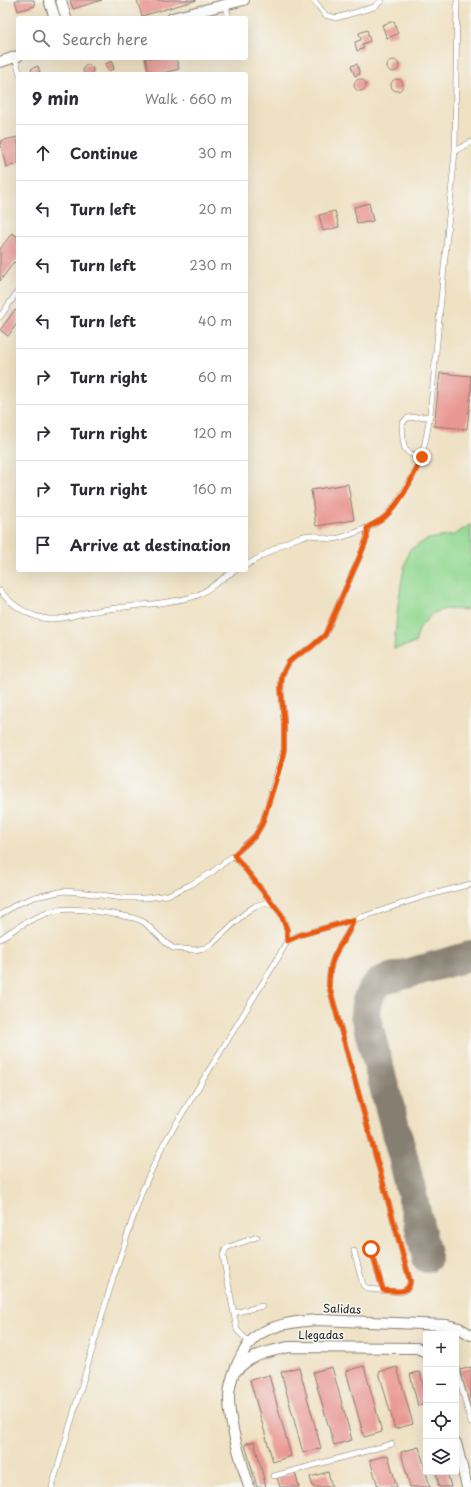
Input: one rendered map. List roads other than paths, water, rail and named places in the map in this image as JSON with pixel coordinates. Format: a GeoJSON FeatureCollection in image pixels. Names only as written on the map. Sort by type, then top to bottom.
{"type":"FeatureCollection","features":[{"type":"Feature","properties":{"kind":"street"},"geometry":{"type":"LineString","coordinates":[[50,0],[54,16]]}},
{"type":"Feature","properties":{"kind":"street"},"geometry":{"type":"LineString","coordinates":[[61,0],[65,16]]}},
{"type":"Feature","properties":{"kind":"street"},"geometry":{"type":"LineString","coordinates":[[182,16],[224,3],[244,0]]}},
{"type":"Feature","properties":{"kind":"street"},"geometry":{"type":"LineString","coordinates":[[0,62],[16,57]]}},
{"type":"Feature","properties":{"kind":"street","name":"Salidas"},"geometry":{"type":"LineString","coordinates":[[249,1487],[231,1420],[229,1397],[234,1374],[242,1355],[250,1343],[259,1335],[274,1328],[302,1321],[318,1320],[447,1325],[459,1328],[471,1335]]}},
{"type":"Feature","properties":{"kind":"street","name":"Llegadas"},"geometry":{"type":"LineString","coordinates":[[234,1374],[240,1367],[255,1356],[289,1347],[423,1350]]}},
{"type":"Feature","properties":{"kind":"street"},"geometry":{"type":"LineString","coordinates":[[459,1455],[467,1487]]}},
{"type":"Feature","properties":{"kind":"lane"},"geometry":{"type":"LineString","coordinates":[[314,0],[325,15],[336,18],[374,7],[382,0]]}},
{"type":"Feature","properties":{"kind":"lane"},"geometry":{"type":"LineString","coordinates":[[248,564],[302,536],[314,534],[334,540],[367,528],[381,519],[393,507],[404,492],[422,457],[430,416],[455,151],[457,0]]}},
{"type":"Feature","properties":{"kind":"lane"},"geometry":{"type":"LineString","coordinates":[[224,3],[228,16]]}},
{"type":"Feature","properties":{"kind":"lane"},"geometry":{"type":"LineString","coordinates":[[17,60],[20,72]]}},
{"type":"Feature","properties":{"kind":"lane"},"geometry":{"type":"LineString","coordinates":[[455,151],[471,142]]}},
{"type":"Feature","properties":{"kind":"lane"},"geometry":{"type":"LineString","coordinates":[[0,317],[16,294]]}},
{"type":"Feature","properties":{"kind":"lane"},"geometry":{"type":"LineString","coordinates":[[422,457],[410,455],[405,449],[402,424],[407,418],[430,416]]}},
{"type":"Feature","properties":{"kind":"lane"},"geometry":{"type":"LineString","coordinates":[[0,915],[17,904],[36,897],[54,893],[78,892],[123,898],[146,898],[168,895],[211,873],[255,836],[262,824],[284,749],[284,722],[281,688],[282,675],[289,662],[297,655],[310,648],[325,635],[360,556],[367,538],[367,528]]}},
{"type":"Feature","properties":{"kind":"lane"},"geometry":{"type":"LineString","coordinates":[[0,591],[13,604],[23,611],[34,616],[48,619],[61,619],[84,613],[177,601],[197,595],[212,588],[232,572]]}},
{"type":"Feature","properties":{"kind":"lane"},"geometry":{"type":"LineString","coordinates":[[52,1487],[114,1278],[142,1190],[163,1145],[287,941],[287,930],[281,914],[234,855]]}},
{"type":"Feature","properties":{"kind":"lane"},"geometry":{"type":"LineString","coordinates":[[287,941],[300,935],[353,920],[422,897],[471,884]]}},
{"type":"Feature","properties":{"kind":"lane"},"geometry":{"type":"LineString","coordinates":[[0,939],[36,917],[59,910],[71,909],[134,918],[144,922],[173,948],[194,950],[205,948],[212,944],[246,912],[255,906],[271,901]]}},
{"type":"Feature","properties":{"kind":"lane"},"geometry":{"type":"LineString","coordinates":[[353,920],[352,926],[334,958],[329,974],[329,986],[410,1285],[405,1291],[401,1292],[368,1289],[363,1285],[354,1251]]}},
{"type":"Feature","properties":{"kind":"lane"},"geometry":{"type":"LineString","coordinates":[[250,1343],[237,1330],[223,1256],[226,1248],[257,1237]]}},
{"type":"Feature","properties":{"kind":"lane"},"geometry":{"type":"LineString","coordinates":[[371,1249],[383,1290]]}},
{"type":"Feature","properties":{"kind":"lane"},"geometry":{"type":"LineString","coordinates":[[234,1313],[262,1306]]}},
{"type":"Feature","properties":{"kind":"lane"},"geometry":{"type":"LineString","coordinates":[[459,1378],[471,1423]]}},
{"type":"Feature","properties":{"kind":"lane"},"geometry":{"type":"LineString","coordinates":[[274,1476],[392,1444]]}}]}
